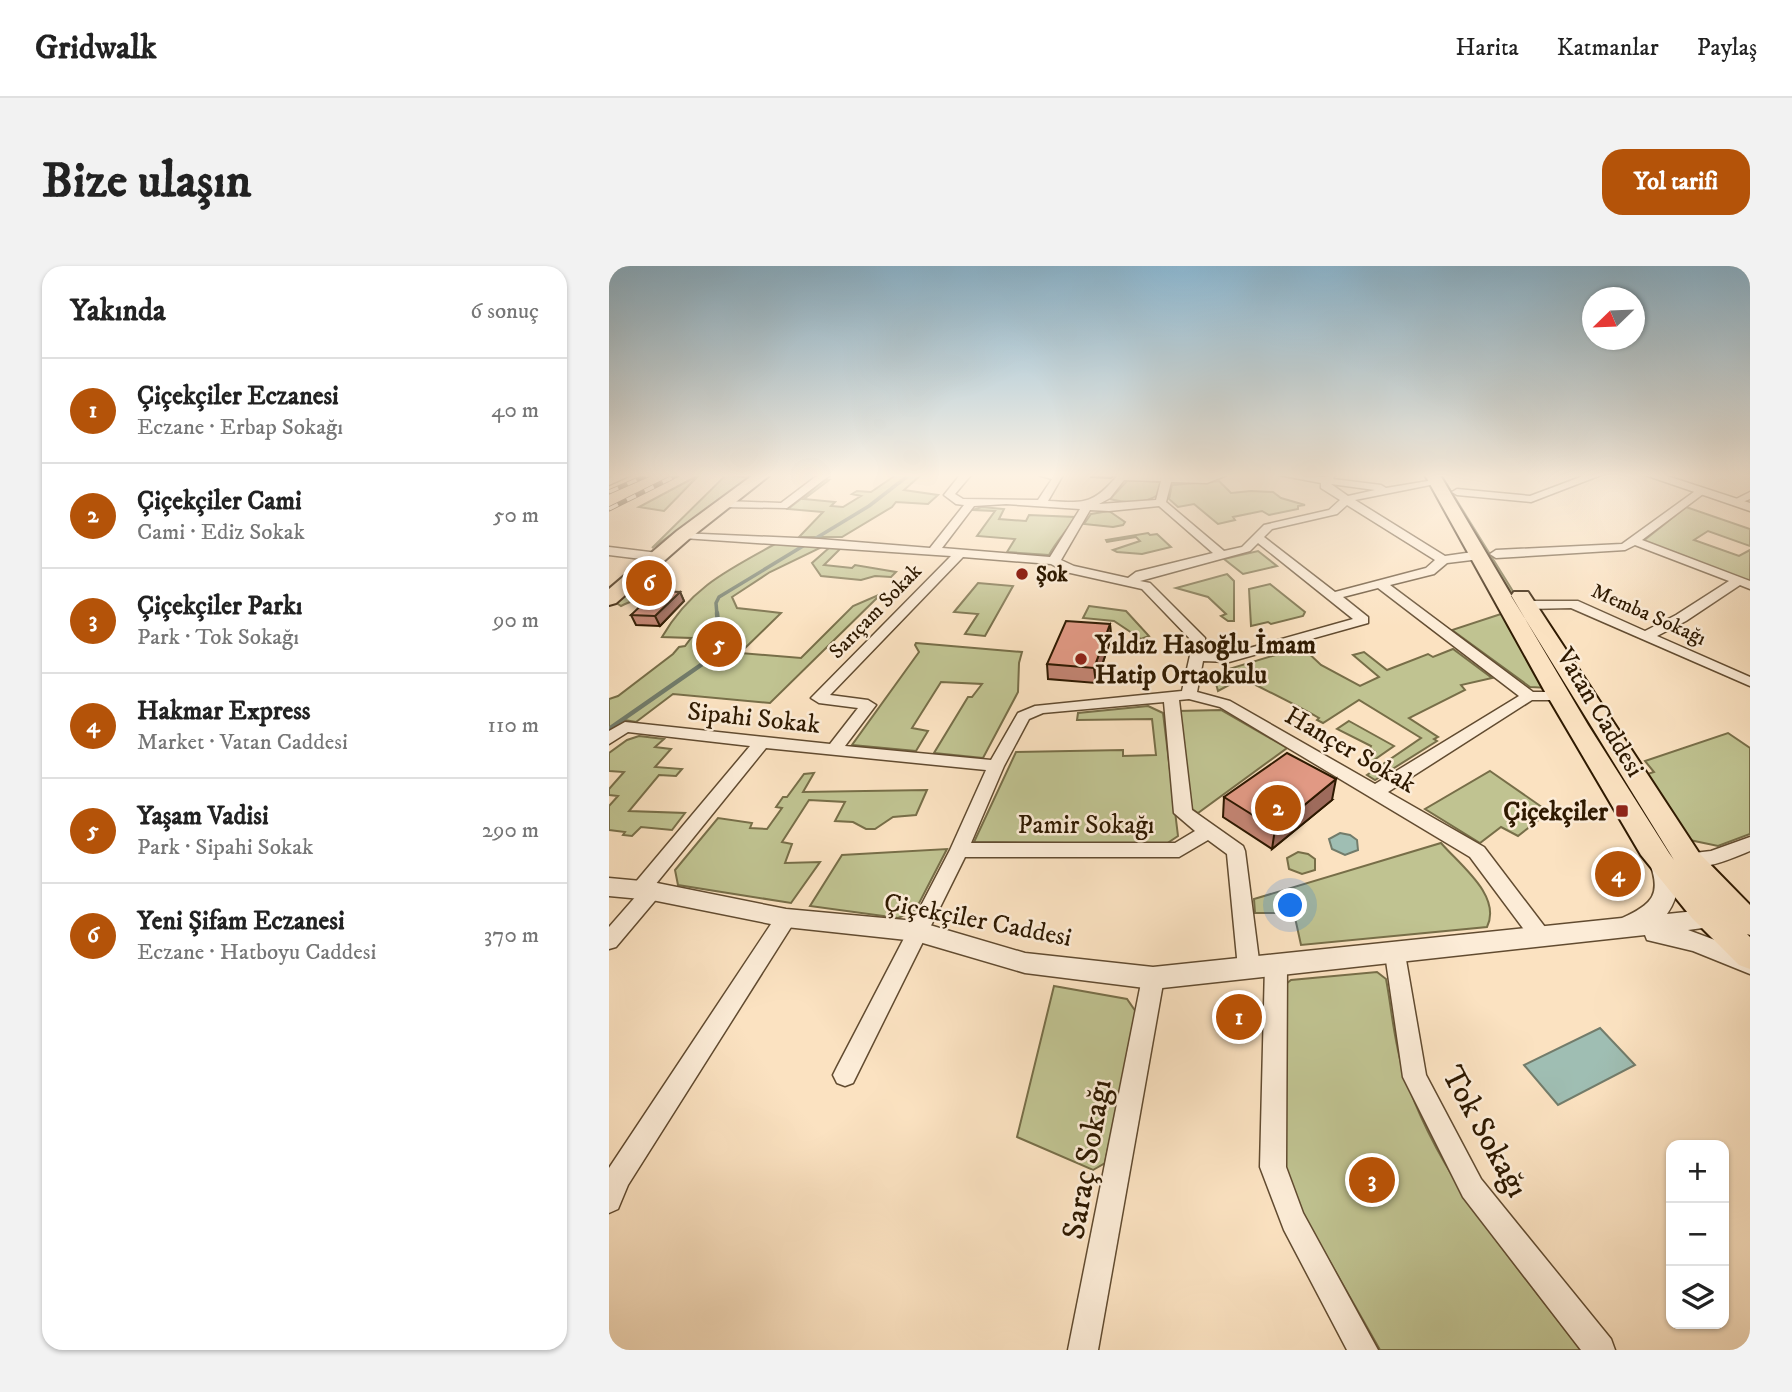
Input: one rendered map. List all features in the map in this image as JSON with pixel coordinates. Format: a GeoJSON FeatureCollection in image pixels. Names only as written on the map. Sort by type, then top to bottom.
{"type":"FeatureCollection","features":[{"type":"Feature","properties":{"kind":"main road"},"geometry":{"type":"LineString","coordinates":[[609,600],[695,526]]}},
{"type":"Feature","properties":{"kind":"main road","name":"Vatan Caddesi"},"geometry":{"type":"LineString","coordinates":[[1470,526],[1488,555],[1557,696],[1659,860],[1712,920],[1750,956]]}},
{"type":"Feature","properties":{"kind":"main road","name":"Vatan Caddesi"},"geometry":{"type":"LineString","coordinates":[[1488,555],[1527,605],[1689,860],[1745,919]]}},
{"type":"Feature","properties":{"kind":"street","name":"Sarıçam Sokak"},"geometry":{"type":"LineString","coordinates":[[933,552],[953,526]]}},
{"type":"Feature","properties":{"kind":"street"},"geometry":{"type":"LineString","coordinates":[[1054,561],[1075,526]]}},
{"type":"Feature","properties":{"kind":"street"},"geometry":{"type":"LineString","coordinates":[[1187,526],[1222,555]]}},
{"type":"Feature","properties":{"kind":"street"},"geometry":{"type":"LineString","coordinates":[[1130,582],[1140,575],[1246,549],[1268,527],[1274,526]]}},
{"type":"Feature","properties":{"kind":"street"},"geometry":{"type":"LineString","coordinates":[[1389,526],[1443,560]]}},
{"type":"Feature","properties":{"kind":"street"},"geometry":{"type":"LineString","coordinates":[[1333,596],[1430,571],[1443,560],[1625,547],[1656,526]]}},
{"type":"Feature","properties":{"kind":"street"},"geometry":{"type":"LineString","coordinates":[[683,535],[806,541],[1054,561],[1070,569],[1146,586],[1200,641],[1199,657],[1189,695]]}},
{"type":"Feature","properties":{"kind":"street"},"geometry":{"type":"LineString","coordinates":[[1199,657],[1229,658],[1363,620],[1257,537]]}},
{"type":"Feature","properties":{"kind":"street"},"geometry":{"type":"LineString","coordinates":[[1635,541],[1744,583]]}},
{"type":"Feature","properties":{"kind":"street"},"geometry":{"type":"LineString","coordinates":[[609,551],[658,557]]}},
{"type":"Feature","properties":{"kind":"street","name":"Sarıçam Sokak"},"geometry":{"type":"LineString","coordinates":[[819,698],[960,554]]}},
{"type":"Feature","properties":{"kind":"street"},"geometry":{"type":"LineString","coordinates":[[1646,636],[1744,583]]}},
{"type":"Feature","properties":{"kind":"street"},"geometry":{"type":"LineString","coordinates":[[1381,584],[1529,696]]}},
{"type":"Feature","properties":{"kind":"street","name":"Memba Sokağı"},"geometry":{"type":"LineString","coordinates":[[1527,605],[1573,604],[1750,681]]}},
{"type":"Feature","properties":{"kind":"street","name":"Hançer Sokak"},"geometry":{"type":"LineString","coordinates":[[845,1075],[959,850],[996,766],[1023,716],[1040,709],[1189,695],[1225,704],[1477,852],[1541,937]]}},
{"type":"Feature","properties":{"kind":"street"},"geometry":{"type":"LineString","coordinates":[[1171,696],[1183,813],[1236,851],[1249,968]]}},
{"type":"Feature","properties":{"kind":"street"},"geometry":{"type":"LineString","coordinates":[[1377,791],[1529,696],[1557,696]]}},
{"type":"Feature","properties":{"kind":"street","name":"Sipahi Sokak"},"geometry":{"type":"LineString","coordinates":[[609,739],[625,727],[834,750],[868,705],[819,698]]}},
{"type":"Feature","properties":{"kind":"street"},"geometry":{"type":"LineString","coordinates":[[609,942],[762,742]]}},
{"type":"Feature","properties":{"kind":"street"},"geometry":{"type":"LineString","coordinates":[[834,750],[996,766]]}},
{"type":"Feature","properties":{"kind":"street","name":"Pamir Sokağı"},"geometry":{"type":"LineString","coordinates":[[959,850],[1179,850],[1208,831]]}},
{"type":"Feature","properties":{"kind":"street"},"geometry":{"type":"LineString","coordinates":[[1609,931],[1641,920],[1662,903],[1668,883],[1659,860],[1713,858],[1750,844]]}},
{"type":"Feature","properties":{"kind":"street","name":"Çiçekçiler Caddesi"},"geometry":{"type":"LineString","coordinates":[[609,887],[647,890],[786,918],[916,931],[1025,963],[1153,978],[1541,937],[1745,919]]}},
{"type":"Feature","properties":{"kind":"street"},"geometry":{"type":"LineString","coordinates":[[609,1200],[618,1177],[786,918]]}},
{"type":"Feature","properties":{"kind":"street"},"geometry":{"type":"LineString","coordinates":[[1609,931],[1642,931],[1683,938],[1723,951],[1750,964]]}},
{"type":"Feature","properties":{"kind":"street","name":"Tok Sokağı"},"geometry":{"type":"LineString","coordinates":[[1395,954],[1415,1077],[1472,1188],[1600,1350]]}},
{"type":"Feature","properties":{"kind":"street"},"geometry":{"type":"LineString","coordinates":[[1276,965],[1273,1167],[1293,1221],[1363,1350]]}},
{"type":"Feature","properties":{"kind":"street","name":"Saraç Sokağı"},"geometry":{"type":"LineString","coordinates":[[1083,1350],[1153,978]]}},
{"type":"Feature","properties":{"kind":"green space"},"geometry":{"type":"Polygon","coordinates":[[[675,526],[684,526],[652,548],[675,526]]]}},
{"type":"Feature","properties":{"kind":"green space"},"geometry":{"type":"Polygon","coordinates":[[[810,526],[861,526],[842,537],[799,537],[810,526]]]}},
{"type":"Feature","properties":{"kind":"green space"},"geometry":{"type":"Polygon","coordinates":[[[984,526],[1069,526],[1049,555],[1007,552],[1015,539],[977,536],[984,526]]]}},
{"type":"Feature","properties":{"kind":"green space"},"geometry":{"type":"Polygon","coordinates":[[[1469,526],[1472,526],[1663,834],[1656,833],[1469,526]]]}},
{"type":"Feature","properties":{"kind":"green space"},"geometry":{"type":"Polygon","coordinates":[[[1663,526],[1740,526],[1750,529],[1750,546],[1708,531],[1694,540],[1739,556],[1750,550],[1750,582],[1642,542],[1663,526]]]}},
{"type":"Feature","properties":{"kind":"green space"},"geometry":{"type":"Polygon","coordinates":[[[1157,534],[1171,547],[1142,554],[1117,552],[1113,550],[1140,541],[1136,537],[1106,540],[1157,534]]]}},
{"type":"Feature","properties":{"kind":"green space"},"geometry":{"type":"Polygon","coordinates":[[[777,543],[822,547],[770,572],[732,597],[737,608],[781,613],[740,653],[801,658],[853,606],[881,594],[770,703],[673,694],[636,722],[625,720],[609,732],[609,699],[618,696],[679,647],[685,646],[691,638],[662,637],[685,605],[712,581],[777,543]]]}},
{"type":"Feature","properties":{"kind":"green space"},"geometry":{"type":"Polygon","coordinates":[[[830,547],[841,548],[824,565],[852,568],[855,565],[896,572],[891,577],[875,576],[861,580],[821,576],[812,563],[830,547]]]}},
{"type":"Feature","properties":{"kind":"green space"},"geometry":{"type":"Polygon","coordinates":[[[1258,551],[1277,566],[1243,574],[1224,559],[1258,551]]]}},
{"type":"Feature","properties":{"kind":"green space"},"geometry":{"type":"Polygon","coordinates":[[[1227,574],[1234,581],[1234,621],[1228,621],[1221,616],[1226,614],[1208,597],[1176,588],[1227,574]]]}},
{"type":"Feature","properties":{"kind":"green space"},"geometry":{"type":"Polygon","coordinates":[[[978,583],[1013,586],[985,636],[965,634],[978,614],[954,612],[978,583]]]}},
{"type":"Feature","properties":{"kind":"green space"},"geometry":{"type":"Polygon","coordinates":[[[635,584],[666,586],[621,606],[615,602],[635,584]]]}},
{"type":"Feature","properties":{"kind":"green space"},"geometry":{"type":"Polygon","coordinates":[[[1270,584],[1305,612],[1303,616],[1251,626],[1249,589],[1270,584]]]}},
{"type":"Feature","properties":{"kind":"green space"},"geometry":{"type":"Polygon","coordinates":[[[1089,606],[1126,611],[1149,636],[1141,639],[1114,621],[1083,618],[1089,606]]]}},
{"type":"Feature","properties":{"kind":"green space"},"geometry":{"type":"Polygon","coordinates":[[[1504,613],[1549,688],[1530,687],[1452,630],[1504,613]]]}},
{"type":"Feature","properties":{"kind":"green space"},"geometry":{"type":"Polygon","coordinates":[[[916,643],[1022,652],[1018,692],[983,758],[934,753],[968,697],[972,697],[982,684],[941,682],[912,728],[928,731],[916,751],[852,745],[919,652],[916,643]]]}},
{"type":"Feature","properties":{"kind":"green space"},"geometry":{"type":"Polygon","coordinates":[[[1302,647],[1321,665],[1360,686],[1379,677],[1353,655],[1364,652],[1387,670],[1428,654],[1433,657],[1453,649],[1492,678],[1461,685],[1465,690],[1409,718],[1438,737],[1434,739],[1437,741],[1375,780],[1367,775],[1421,738],[1359,700],[1323,723],[1309,712],[1242,678],[1218,691],[1215,680],[1222,671],[1302,647]]]}},
{"type":"Feature","properties":{"kind":"green space"},"geometry":{"type":"Polygon","coordinates":[[[1148,706],[1163,713],[1178,836],[1166,844],[974,842],[1016,752],[1123,750],[1123,756],[1156,755],[1152,719],[1077,720],[1078,713],[1148,706]]]}},
{"type":"Feature","properties":{"kind":"green space"},"geometry":{"type":"Polygon","coordinates":[[[1221,710],[1287,748],[1198,813],[1189,807],[1178,711],[1221,710]]]}},
{"type":"Feature","properties":{"kind":"green space"},"geometry":{"type":"Polygon","coordinates":[[[1349,721],[1394,746],[1364,767],[1359,763],[1375,752],[1371,746],[1337,729],[1349,721]]]}},
{"type":"Feature","properties":{"kind":"green space"},"geometry":{"type":"Polygon","coordinates":[[[1728,733],[1750,748],[1750,834],[1718,846],[1685,839],[1641,776],[1654,772],[1645,761],[1728,733]]]}},
{"type":"Feature","properties":{"kind":"green space"},"geometry":{"type":"Polygon","coordinates":[[[639,736],[664,739],[655,747],[671,749],[655,767],[682,769],[676,776],[659,775],[629,811],[685,813],[672,830],[641,827],[632,836],[623,835],[625,832],[609,830],[609,806],[618,796],[609,795],[609,789],[624,772],[609,771],[609,753],[627,740],[639,736]]]}},
{"type":"Feature","properties":{"kind":"green space"},"geometry":{"type":"Polygon","coordinates":[[[1490,771],[1549,812],[1518,836],[1501,827],[1480,843],[1425,809],[1490,771]]]}},
{"type":"Feature","properties":{"kind":"green space"},"geometry":{"type":"Polygon","coordinates":[[[814,773],[803,792],[927,790],[916,815],[893,817],[875,829],[866,829],[853,822],[835,821],[845,802],[809,800],[782,842],[792,844],[785,863],[820,862],[791,903],[678,885],[675,870],[718,818],[752,823],[750,828],[767,829],[782,808],[776,807],[783,797],[787,797],[804,774],[814,773]]]}},
{"type":"Feature","properties":{"kind":"green space"},"geometry":{"type":"Polygon","coordinates":[[[1441,843],[1468,871],[1484,893],[1490,915],[1487,927],[1301,945],[1294,913],[1255,913],[1254,899],[1441,843]]]}},
{"type":"Feature","properties":{"kind":"green space"},"geometry":{"type":"Polygon","coordinates":[[[947,849],[915,911],[898,918],[810,906],[842,855],[947,849]]]}},
{"type":"Feature","properties":{"kind":"green space"},"geometry":{"type":"Polygon","coordinates":[[[1298,852],[1315,859],[1315,870],[1302,874],[1289,869],[1287,858],[1298,852]]]}},
{"type":"Feature","properties":{"kind":"green space"},"geometry":{"type":"Polygon","coordinates":[[[1377,972],[1386,979],[1395,1039],[1404,1073],[1437,1149],[1481,1219],[1581,1350],[1380,1350],[1305,1218],[1279,1157],[1282,987],[1291,980],[1377,972]]]}},
{"type":"Feature","properties":{"kind":"green space"},"geometry":{"type":"Polygon","coordinates":[[[1054,986],[1127,999],[1136,1012],[1105,1163],[1093,1170],[1017,1137],[1054,986]]]}},
{"type":"Feature","properties":{"kind":"water"},"geometry":{"type":"Polygon","coordinates":[[[1340,833],[1357,840],[1358,850],[1345,855],[1332,849],[1329,839],[1340,833]]]}},
{"type":"Feature","properties":{"kind":"water"},"geometry":{"type":"Polygon","coordinates":[[[1600,1028],[1635,1065],[1558,1105],[1524,1065],[1600,1028]]]}},
{"type":"Feature","properties":{"kind":"building"},"geometry":{"type":"Polygon","coordinates":[[[656,591],[680,592],[655,616],[631,615],[656,591]]]}},
{"type":"Feature","properties":{"kind":"building"},"geometry":{"type":"Polygon","coordinates":[[[1066,621],[1110,624],[1094,668],[1047,664],[1066,621]]]}},
{"type":"Feature","properties":{"kind":"building"},"geometry":{"type":"Polygon","coordinates":[[[1287,753],[1336,779],[1275,829],[1224,797],[1287,753]]]}},
{"type":"Feature","properties":{"kind":"waterway"},"geometry":{"type":"LineString","coordinates":[[717,615],[716,603],[719,597],[837,526]]}},
{"type":"Feature","properties":{"kind":"waterway"},"geometry":{"type":"LineString","coordinates":[[609,729],[711,658],[720,644],[717,613]]}},
{"type":"Feature","properties":{"kind":"place","name":"Şok"},"geometry":{"type":"Point","coordinates":[1022,574]}},
{"type":"Feature","properties":{"kind":"place","name":"Yeni Şifam Eczanesi"},"geometry":{"type":"Point","coordinates":[649,583]}},
{"type":"Feature","properties":{"kind":"place","name":"Yaşam Vadisi"},"geometry":{"type":"Point","coordinates":[719,644]}},
{"type":"Feature","properties":{"kind":"place","name":"Yıldız Hasoğlu İmam Hatip Ortaokulu"},"geometry":{"type":"Point","coordinates":[1081,659]}},
{"type":"Feature","properties":{"kind":"place","name":"Çiçekçiler Cami"},"geometry":{"type":"Point","coordinates":[1278,808]}},
{"type":"Feature","properties":{"kind":"place","name":"Çiçekçiler"},"geometry":{"type":"Point","coordinates":[1622,811]}},
{"type":"Feature","properties":{"kind":"place","name":"Hakmar Express"},"geometry":{"type":"Point","coordinates":[1618,874]}},
{"type":"Feature","properties":{"kind":"place","name":"Çiçekçiler Eczanesi"},"geometry":{"type":"Point","coordinates":[1239,1017]}},
{"type":"Feature","properties":{"kind":"place","name":"Çiçekçiler Parkı"},"geometry":{"type":"Point","coordinates":[1372,1180]}}]}
